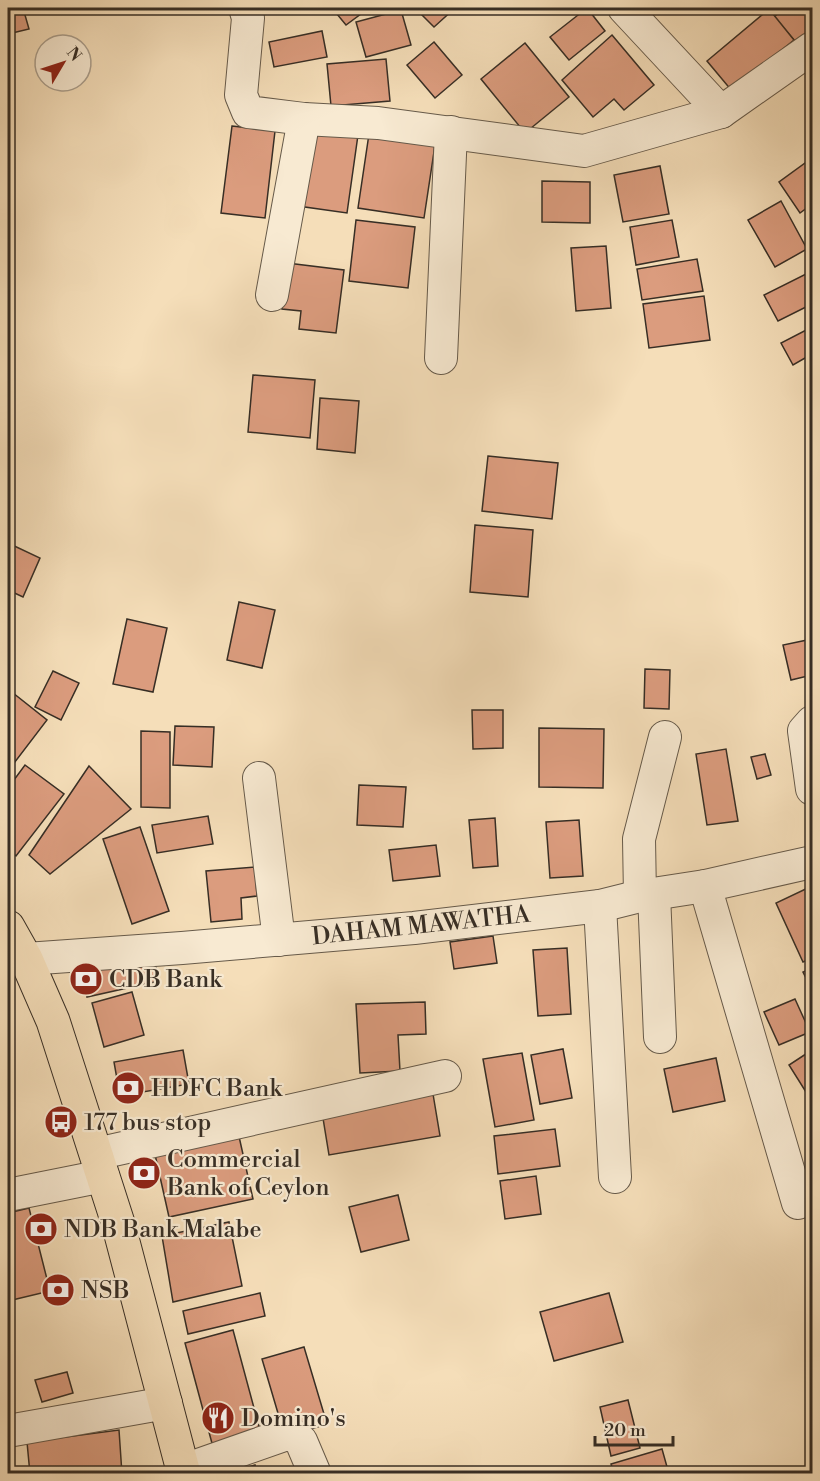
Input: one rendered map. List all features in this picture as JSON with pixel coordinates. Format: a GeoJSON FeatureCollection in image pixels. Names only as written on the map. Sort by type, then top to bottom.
{"type":"FeatureCollection","features":[{"type":"Feature","properties":{"kind":"main road"},"geometry":{"type":"LineString","coordinates":[[8,927],[26,959],[53,1021],[117,1222],[184,1472]]}},
{"type":"Feature","properties":{"kind":"street"},"geometry":{"type":"LineString","coordinates":[[245,8],[248,18],[241,95],[248,112],[304,119],[378,123],[584,151],[721,112],[813,48]]}},
{"type":"Feature","properties":{"kind":"street"},"geometry":{"type":"LineString","coordinates":[[624,8],[721,112]]}},
{"type":"Feature","properties":{"kind":"street"},"geometry":{"type":"LineString","coordinates":[[272,296],[304,119]]}},
{"type":"Feature","properties":{"kind":"street"},"geometry":{"type":"LineString","coordinates":[[441,358],[451,132]]}},
{"type":"Feature","properties":{"kind":"street"},"geometry":{"type":"LineString","coordinates":[[813,722],[804,730],[813,789]]}},
{"type":"Feature","properties":{"kind":"street"},"geometry":{"type":"LineString","coordinates":[[660,1037],[647,895],[639,839],[665,737]]}},
{"type":"Feature","properties":{"kind":"street"},"geometry":{"type":"LineString","coordinates":[[259,778],[279,940]]}},
{"type":"Feature","properties":{"kind":"street","name":"DAHAM MAWATHA"},"geometry":{"type":"LineString","coordinates":[[26,959],[414,928],[600,906],[813,862]]}},
{"type":"Feature","properties":{"kind":"street"},"geometry":{"type":"LineString","coordinates":[[705,886],[798,1203]]}},
{"type":"Feature","properties":{"kind":"street"},"geometry":{"type":"LineString","coordinates":[[600,906],[615,1176]]}},
{"type":"Feature","properties":{"kind":"street"},"geometry":{"type":"LineString","coordinates":[[8,1195],[99,1165],[445,1076]]}},
{"type":"Feature","properties":{"kind":"street"},"geometry":{"type":"LineString","coordinates":[[8,1431],[166,1403]]}},
{"type":"Feature","properties":{"kind":"street"},"geometry":{"type":"LineString","coordinates":[[184,1472],[290,1433],[302,1441],[315,1473]]}},
{"type":"Feature","properties":{"kind":"building"},"geometry":{"type":"Polygon","coordinates":[[[8,8],[23,8],[29,29],[8,34],[8,8]]]}},
{"type":"Feature","properties":{"kind":"building"},"geometry":{"type":"Polygon","coordinates":[[[332,8],[369,8],[346,25],[332,8]]]}},
{"type":"Feature","properties":{"kind":"building"},"geometry":{"type":"Polygon","coordinates":[[[415,8],[455,8],[434,27],[415,8]]]}},
{"type":"Feature","properties":{"kind":"building"},"geometry":{"type":"Polygon","coordinates":[[[587,8],[605,31],[569,60],[550,37],[587,8]]]}},
{"type":"Feature","properties":{"kind":"building"},"geometry":{"type":"Polygon","coordinates":[[[785,8],[812,8],[812,38],[801,48],[774,17],[785,8]]]}},
{"type":"Feature","properties":{"kind":"building"},"geometry":{"type":"Polygon","coordinates":[[[769,9],[794,40],[732,91],[707,61],[769,9]]]}},
{"type":"Feature","properties":{"kind":"building"},"geometry":{"type":"Polygon","coordinates":[[[401,10],[411,45],[366,57],[356,22],[401,10]]]}},
{"type":"Feature","properties":{"kind":"building"},"geometry":{"type":"Polygon","coordinates":[[[322,31],[327,57],[274,67],[269,42],[322,31]]]}},
{"type":"Feature","properties":{"kind":"building"},"geometry":{"type":"Polygon","coordinates":[[[612,35],[654,85],[624,110],[614,99],[593,117],[562,80],[612,35]]]}},
{"type":"Feature","properties":{"kind":"building"},"geometry":{"type":"Polygon","coordinates":[[[434,42],[462,75],[435,98],[407,65],[434,42]]]}},
{"type":"Feature","properties":{"kind":"building"},"geometry":{"type":"Polygon","coordinates":[[[525,43],[569,97],[525,133],[481,79],[525,43]]]}},
{"type":"Feature","properties":{"kind":"building"},"geometry":{"type":"Polygon","coordinates":[[[386,59],[390,101],[331,106],[327,64],[386,59]]]}},
{"type":"Feature","properties":{"kind":"building"},"geometry":{"type":"Polygon","coordinates":[[[232,126],[275,131],[265,218],[221,213],[232,126]]]}},
{"type":"Feature","properties":{"kind":"building"},"geometry":{"type":"Polygon","coordinates":[[[309,128],[358,135],[347,213],[298,206],[309,128]]]}},
{"type":"Feature","properties":{"kind":"building"},"geometry":{"type":"Polygon","coordinates":[[[369,134],[435,145],[424,218],[358,208],[369,134]]]}},
{"type":"Feature","properties":{"kind":"building"},"geometry":{"type":"Polygon","coordinates":[[[8,146],[12,188],[8,189],[8,146]]]}},
{"type":"Feature","properties":{"kind":"building"},"geometry":{"type":"Polygon","coordinates":[[[812,158],[812,204],[800,213],[779,182],[812,158]]]}},
{"type":"Feature","properties":{"kind":"building"},"geometry":{"type":"Polygon","coordinates":[[[660,166],[669,214],[623,222],[614,175],[660,166]]]}},
{"type":"Feature","properties":{"kind":"building"},"geometry":{"type":"Polygon","coordinates":[[[542,181],[590,182],[590,223],[542,222],[542,181]]]}},
{"type":"Feature","properties":{"kind":"building"},"geometry":{"type":"Polygon","coordinates":[[[781,201],[807,249],[775,267],[748,220],[781,201]]]}},
{"type":"Feature","properties":{"kind":"building"},"geometry":{"type":"Polygon","coordinates":[[[356,220],[415,227],[408,288],[349,281],[356,220]]]}},
{"type":"Feature","properties":{"kind":"building"},"geometry":{"type":"Polygon","coordinates":[[[672,220],[679,257],[636,265],[630,227],[672,220]]]}},
{"type":"Feature","properties":{"kind":"building"},"geometry":{"type":"Polygon","coordinates":[[[606,246],[611,308],[576,311],[571,248],[606,246]]]}},
{"type":"Feature","properties":{"kind":"building"},"geometry":{"type":"Polygon","coordinates":[[[697,259],[703,291],[642,300],[637,269],[697,259]]]}},
{"type":"Feature","properties":{"kind":"building"},"geometry":{"type":"Polygon","coordinates":[[[287,263],[344,270],[336,333],[299,329],[301,311],[282,309],[287,263]]]}},
{"type":"Feature","properties":{"kind":"building"},"geometry":{"type":"Polygon","coordinates":[[[806,274],[812,287],[812,304],[778,321],[764,295],[806,274]]]}},
{"type":"Feature","properties":{"kind":"building"},"geometry":{"type":"Polygon","coordinates":[[[704,296],[710,340],[649,348],[643,304],[704,296]]]}},
{"type":"Feature","properties":{"kind":"building"},"geometry":{"type":"Polygon","coordinates":[[[812,327],[812,354],[793,365],[781,343],[812,327]]]}},
{"type":"Feature","properties":{"kind":"building"},"geometry":{"type":"Polygon","coordinates":[[[253,375],[315,380],[310,438],[248,432],[253,375]]]}},
{"type":"Feature","properties":{"kind":"building"},"geometry":{"type":"Polygon","coordinates":[[[320,398],[359,401],[355,453],[317,449],[320,398]]]}},
{"type":"Feature","properties":{"kind":"building"},"geometry":{"type":"Polygon","coordinates":[[[488,456],[558,463],[552,519],[482,511],[488,456]]]}},
{"type":"Feature","properties":{"kind":"building"},"geometry":{"type":"Polygon","coordinates":[[[475,525],[533,530],[528,597],[470,592],[475,525]]]}},
{"type":"Feature","properties":{"kind":"building"},"geometry":{"type":"Polygon","coordinates":[[[8,543],[40,558],[23,597],[8,590],[8,543]]]}},
{"type":"Feature","properties":{"kind":"building"},"geometry":{"type":"Polygon","coordinates":[[[239,602],[275,610],[262,668],[227,660],[239,602]]]}},
{"type":"Feature","properties":{"kind":"building"},"geometry":{"type":"Polygon","coordinates":[[[127,619],[167,628],[153,692],[113,684],[127,619]]]}},
{"type":"Feature","properties":{"kind":"building"},"geometry":{"type":"Polygon","coordinates":[[[812,639],[812,675],[791,680],[783,645],[812,639]]]}},
{"type":"Feature","properties":{"kind":"building"},"geometry":{"type":"Polygon","coordinates":[[[645,669],[670,670],[669,709],[644,708],[645,669]]]}},
{"type":"Feature","properties":{"kind":"building"},"geometry":{"type":"Polygon","coordinates":[[[53,671],[79,683],[61,720],[35,707],[53,671]]]}},
{"type":"Feature","properties":{"kind":"building"},"geometry":{"type":"Polygon","coordinates":[[[8,689],[47,720],[8,771],[8,689]]]}},
{"type":"Feature","properties":{"kind":"building"},"geometry":{"type":"Polygon","coordinates":[[[472,710],[503,710],[503,748],[473,749],[472,710]]]}},
{"type":"Feature","properties":{"kind":"building"},"geometry":{"type":"Polygon","coordinates":[[[175,726],[214,727],[212,767],[173,765],[175,726]]]}},
{"type":"Feature","properties":{"kind":"building"},"geometry":{"type":"Polygon","coordinates":[[[539,728],[604,729],[603,788],[539,787],[539,728]]]}},
{"type":"Feature","properties":{"kind":"building"},"geometry":{"type":"Polygon","coordinates":[[[141,731],[170,732],[170,808],[141,807],[141,731]]]}},
{"type":"Feature","properties":{"kind":"building"},"geometry":{"type":"Polygon","coordinates":[[[726,749],[738,821],[707,825],[696,754],[726,749]]]}},
{"type":"Feature","properties":{"kind":"building"},"geometry":{"type":"Polygon","coordinates":[[[765,754],[771,775],[757,779],[751,757],[765,754]]]}},
{"type":"Feature","properties":{"kind":"building"},"geometry":{"type":"Polygon","coordinates":[[[25,765],[64,794],[16,856],[8,849],[8,788],[25,765]]]}},
{"type":"Feature","properties":{"kind":"building"},"geometry":{"type":"Polygon","coordinates":[[[89,766],[131,809],[50,874],[29,855],[89,766]]]}},
{"type":"Feature","properties":{"kind":"building"},"geometry":{"type":"Polygon","coordinates":[[[359,785],[406,787],[403,827],[357,825],[359,785]]]}},
{"type":"Feature","properties":{"kind":"building"},"geometry":{"type":"Polygon","coordinates":[[[208,816],[213,844],[157,853],[152,825],[208,816]]]}},
{"type":"Feature","properties":{"kind":"building"},"geometry":{"type":"Polygon","coordinates":[[[495,818],[498,866],[473,868],[469,820],[495,818]]]}},
{"type":"Feature","properties":{"kind":"building"},"geometry":{"type":"Polygon","coordinates":[[[579,820],[583,876],[550,878],[546,822],[579,820]]]}},
{"type":"Feature","properties":{"kind":"building"},"geometry":{"type":"Polygon","coordinates":[[[140,827],[169,911],[132,924],[103,839],[140,827]]]}},
{"type":"Feature","properties":{"kind":"building"},"geometry":{"type":"Polygon","coordinates":[[[436,845],[440,876],[393,881],[389,850],[436,845]]]}},
{"type":"Feature","properties":{"kind":"building"},"geometry":{"type":"Polygon","coordinates":[[[255,867],[257,896],[241,898],[242,919],[211,922],[206,871],[255,867]]]}},
{"type":"Feature","properties":{"kind":"building"},"geometry":{"type":"Polygon","coordinates":[[[812,886],[812,958],[803,962],[776,903],[812,886]]]}},
{"type":"Feature","properties":{"kind":"building"},"geometry":{"type":"Polygon","coordinates":[[[493,936],[497,963],[454,969],[450,942],[493,936]]]}},
{"type":"Feature","properties":{"kind":"building"},"geometry":{"type":"Polygon","coordinates":[[[567,948],[571,1014],[538,1016],[533,950],[567,948]]]}},
{"type":"Feature","properties":{"kind":"building"},"geometry":{"type":"Polygon","coordinates":[[[154,958],[159,981],[87,997],[82,973],[154,958]]]}},
{"type":"Feature","properties":{"kind":"building"},"geometry":{"type":"Polygon","coordinates":[[[812,968],[812,990],[803,972],[812,968]]]}},
{"type":"Feature","properties":{"kind":"building"},"geometry":{"type":"Polygon","coordinates":[[[132,992],[144,1035],[104,1047],[92,1003],[132,992]]]}},
{"type":"Feature","properties":{"kind":"building"},"geometry":{"type":"Polygon","coordinates":[[[795,999],[810,1032],[779,1045],[764,1012],[795,999]]]}},
{"type":"Feature","properties":{"kind":"building"},"geometry":{"type":"Polygon","coordinates":[[[425,1002],[426,1034],[398,1035],[400,1071],[360,1073],[356,1004],[425,1002]]]}},
{"type":"Feature","properties":{"kind":"building"},"geometry":{"type":"Polygon","coordinates":[[[563,1049],[572,1098],[540,1104],[531,1055],[563,1049]]]}},
{"type":"Feature","properties":{"kind":"building"},"geometry":{"type":"Polygon","coordinates":[[[183,1050],[189,1084],[120,1096],[114,1062],[183,1050]]]}},
{"type":"Feature","properties":{"kind":"building"},"geometry":{"type":"Polygon","coordinates":[[[812,1050],[812,1099],[811,1100],[789,1065],[812,1050]]]}},
{"type":"Feature","properties":{"kind":"building"},"geometry":{"type":"Polygon","coordinates":[[[522,1053],[534,1120],[495,1127],[483,1059],[522,1053]]]}},
{"type":"Feature","properties":{"kind":"building"},"geometry":{"type":"Polygon","coordinates":[[[716,1058],[725,1101],[673,1112],[664,1069],[716,1058]]]}},
{"type":"Feature","properties":{"kind":"building"},"geometry":{"type":"Polygon","coordinates":[[[433,1094],[440,1136],[329,1155],[322,1112],[433,1094]]]}},
{"type":"Feature","properties":{"kind":"building"},"geometry":{"type":"Polygon","coordinates":[[[555,1129],[560,1166],[498,1174],[494,1136],[555,1129]]]}},
{"type":"Feature","properties":{"kind":"building"},"geometry":{"type":"Polygon","coordinates":[[[238,1132],[253,1199],[169,1217],[154,1150],[238,1132]]]}},
{"type":"Feature","properties":{"kind":"building"},"geometry":{"type":"Polygon","coordinates":[[[536,1176],[541,1214],[505,1219],[500,1181],[536,1176]]]}},
{"type":"Feature","properties":{"kind":"building"},"geometry":{"type":"Polygon","coordinates":[[[398,1195],[409,1240],[361,1252],[349,1207],[398,1195]]]}},
{"type":"Feature","properties":{"kind":"building"},"geometry":{"type":"Polygon","coordinates":[[[29,1208],[50,1291],[8,1301],[8,1213],[29,1208]]]}},
{"type":"Feature","properties":{"kind":"building"},"geometry":{"type":"Polygon","coordinates":[[[229,1222],[242,1286],[173,1302],[162,1236],[229,1222]]]}},
{"type":"Feature","properties":{"kind":"building"},"geometry":{"type":"Polygon","coordinates":[[[260,1293],[265,1316],[188,1334],[183,1311],[260,1293]]]}},
{"type":"Feature","properties":{"kind":"building"},"geometry":{"type":"Polygon","coordinates":[[[609,1293],[623,1342],[554,1361],[540,1312],[609,1293]]]}},
{"type":"Feature","properties":{"kind":"building"},"geometry":{"type":"Polygon","coordinates":[[[233,1330],[261,1434],[213,1447],[185,1343],[233,1330]]]}},
{"type":"Feature","properties":{"kind":"building"},"geometry":{"type":"Polygon","coordinates":[[[304,1347],[327,1424],[285,1437],[262,1359],[304,1347]]]}},
{"type":"Feature","properties":{"kind":"building"},"geometry":{"type":"Polygon","coordinates":[[[67,1372],[73,1393],[42,1402],[35,1380],[67,1372]]]}},
{"type":"Feature","properties":{"kind":"building"},"geometry":{"type":"Polygon","coordinates":[[[628,1400],[640,1448],[611,1456],[600,1407],[628,1400]]]}},
{"type":"Feature","properties":{"kind":"building"},"geometry":{"type":"Polygon","coordinates":[[[119,1430],[122,1474],[30,1474],[27,1442],[119,1430]]]}},
{"type":"Feature","properties":{"kind":"building"},"geometry":{"type":"Polygon","coordinates":[[[662,1449],[669,1474],[614,1474],[611,1464],[662,1449]]]}},
{"type":"Feature","properties":{"kind":"building"},"geometry":{"type":"Polygon","coordinates":[[[255,1465],[257,1474],[227,1474],[255,1465]]]}},
{"type":"Feature","properties":{"kind":"place","name":"CDB Bank"},"geometry":{"type":"Point","coordinates":[86,979]}},
{"type":"Feature","properties":{"kind":"place","name":"HDFC Bank"},"geometry":{"type":"Point","coordinates":[128,1088]}},
{"type":"Feature","properties":{"kind":"place","name":"177 bus stop"},"geometry":{"type":"Point","coordinates":[61,1122]}},
{"type":"Feature","properties":{"kind":"place","name":"Commercial Bank of Ceylon"},"geometry":{"type":"Point","coordinates":[144,1173]}},
{"type":"Feature","properties":{"kind":"place","name":"NDB Bank Malabe"},"geometry":{"type":"Point","coordinates":[41,1229]}},
{"type":"Feature","properties":{"kind":"place","name":"NSB"},"geometry":{"type":"Point","coordinates":[58,1290]}},
{"type":"Feature","properties":{"kind":"place","name":"Domino's"},"geometry":{"type":"Point","coordinates":[218,1418]}}]}
